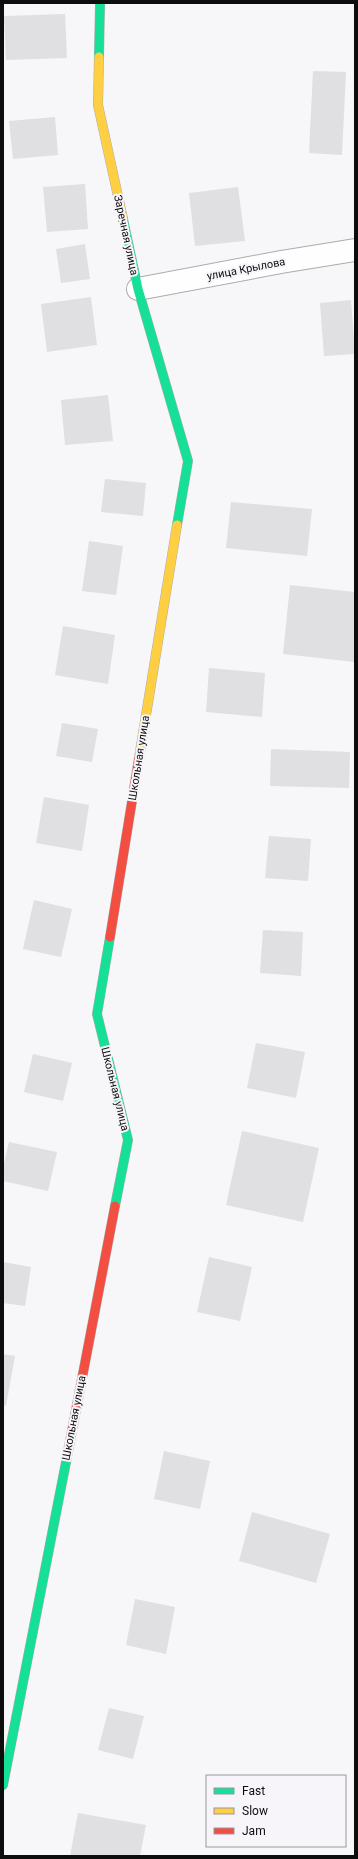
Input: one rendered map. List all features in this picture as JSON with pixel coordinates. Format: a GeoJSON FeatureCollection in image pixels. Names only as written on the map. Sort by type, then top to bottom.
{"type":"FeatureCollection","features":[{"type":"Feature","properties":{"kind":"street","name":"Заречная улица"},"geometry":{"type":"LineString","coordinates":[[100,3],[98,104],[138,289],[188,461]]}},
{"type":"Feature","properties":{"kind":"street","name":"улица Крылова"},"geometry":{"type":"LineString","coordinates":[[138,289],[281,262],[355,250]]}},
{"type":"Feature","properties":{"kind":"street","name":"Школьная улица"},"geometry":{"type":"LineString","coordinates":[[3,1785],[128,1140],[97,1014],[188,461]]}},
{"type":"Feature","properties":{"kind":"building"},"geometry":{"type":"Polygon","coordinates":[[[65,14],[67,58],[6,60],[4,16],[65,14]]]}},
{"type":"Feature","properties":{"kind":"building"},"geometry":{"type":"Polygon","coordinates":[[[313,71],[346,72],[342,155],[309,153],[313,71]]]}},
{"type":"Feature","properties":{"kind":"building"},"geometry":{"type":"Polygon","coordinates":[[[55,117],[58,155],[13,159],[9,121],[55,117]]]}},
{"type":"Feature","properties":{"kind":"building"},"geometry":{"type":"Polygon","coordinates":[[[85,184],[88,229],[47,232],[43,187],[85,184]]]}},
{"type":"Feature","properties":{"kind":"building"},"geometry":{"type":"Polygon","coordinates":[[[238,187],[245,241],[195,246],[189,193],[238,187]]]}},
{"type":"Feature","properties":{"kind":"building"},"geometry":{"type":"Polygon","coordinates":[[[85,244],[90,279],[61,283],[56,249],[85,244]]]}},
{"type":"Feature","properties":{"kind":"building"},"geometry":{"type":"Polygon","coordinates":[[[91,297],[97,345],[47,352],[41,304],[91,297]]]}},
{"type":"Feature","properties":{"kind":"building"},"geometry":{"type":"Polygon","coordinates":[[[351,300],[355,354],[324,356],[320,303],[351,300]]]}},
{"type":"Feature","properties":{"kind":"building"},"geometry":{"type":"Polygon","coordinates":[[[108,395],[113,441],[65,445],[61,400],[108,395]]]}},
{"type":"Feature","properties":{"kind":"building"},"geometry":{"type":"Polygon","coordinates":[[[105,479],[146,483],[143,516],[101,512],[105,479]]]}},
{"type":"Feature","properties":{"kind":"building"},"geometry":{"type":"Polygon","coordinates":[[[231,502],[312,509],[307,556],[226,548],[231,502]]]}},
{"type":"Feature","properties":{"kind":"building"},"geometry":{"type":"Polygon","coordinates":[[[89,541],[123,546],[116,595],[82,591],[89,541]]]}},
{"type":"Feature","properties":{"kind":"building"},"geometry":{"type":"Polygon","coordinates":[[[290,585],[355,592],[355,662],[283,654],[290,585]]]}},
{"type":"Feature","properties":{"kind":"building"},"geometry":{"type":"Polygon","coordinates":[[[63,626],[115,635],[108,684],[55,675],[63,626]]]}},
{"type":"Feature","properties":{"kind":"building"},"geometry":{"type":"Polygon","coordinates":[[[209,668],[265,673],[262,717],[206,712],[209,668]]]}},
{"type":"Feature","properties":{"kind":"building"},"geometry":{"type":"Polygon","coordinates":[[[62,723],[98,729],[92,762],[56,756],[62,723]]]}},
{"type":"Feature","properties":{"kind":"building"},"geometry":{"type":"Polygon","coordinates":[[[271,749],[350,752],[349,788],[270,786],[271,749]]]}},
{"type":"Feature","properties":{"kind":"building"},"geometry":{"type":"Polygon","coordinates":[[[44,797],[89,805],[82,851],[36,843],[44,797]]]}},
{"type":"Feature","properties":{"kind":"building"},"geometry":{"type":"Polygon","coordinates":[[[269,836],[311,839],[308,881],[265,878],[269,836]]]}},
{"type":"Feature","properties":{"kind":"building"},"geometry":{"type":"Polygon","coordinates":[[[34,900],[72,909],[61,957],[23,949],[34,900]]]}},
{"type":"Feature","properties":{"kind":"building"},"geometry":{"type":"Polygon","coordinates":[[[263,930],[303,932],[301,976],[260,973],[263,930]]]}},
{"type":"Feature","properties":{"kind":"building"},"geometry":{"type":"Polygon","coordinates":[[[256,1043],[305,1052],[296,1098],[247,1088],[256,1043]]]}},
{"type":"Feature","properties":{"kind":"building"},"geometry":{"type":"Polygon","coordinates":[[[33,1054],[72,1063],[63,1101],[24,1092],[33,1054]]]}},
{"type":"Feature","properties":{"kind":"building"},"geometry":{"type":"Polygon","coordinates":[[[242,1131],[319,1148],[303,1222],[226,1205],[242,1131]]]}},
{"type":"Feature","properties":{"kind":"building"},"geometry":{"type":"Polygon","coordinates":[[[9,1142],[57,1152],[48,1191],[3,1181],[3,1168],[9,1142]]]}},
{"type":"Feature","properties":{"kind":"building"},"geometry":{"type":"Polygon","coordinates":[[[209,1257],[252,1267],[240,1321],[197,1312],[209,1257]]]}},
{"type":"Feature","properties":{"kind":"building"},"geometry":{"type":"Polygon","coordinates":[[[3,1262],[31,1267],[25,1306],[3,1303],[3,1262]]]}},
{"type":"Feature","properties":{"kind":"building"},"geometry":{"type":"Polygon","coordinates":[[[3,1354],[15,1356],[6,1406],[3,1405],[3,1354]]]}},
{"type":"Feature","properties":{"kind":"building"},"geometry":{"type":"Polygon","coordinates":[[[164,1451],[210,1461],[200,1509],[154,1499],[164,1451]]]}},
{"type":"Feature","properties":{"kind":"building"},"geometry":{"type":"Polygon","coordinates":[[[252,1512],[330,1534],[316,1583],[239,1561],[252,1512]]]}},
{"type":"Feature","properties":{"kind":"building"},"geometry":{"type":"Polygon","coordinates":[[[135,1599],[175,1607],[166,1654],[126,1645],[135,1599]]]}},
{"type":"Feature","properties":{"kind":"building"},"geometry":{"type":"Polygon","coordinates":[[[109,1708],[144,1716],[133,1759],[98,1750],[109,1708]]]}},
{"type":"Feature","properties":{"kind":"building"},"geometry":{"type":"Polygon","coordinates":[[[78,1813],[146,1825],[140,1856],[70,1856],[78,1813]]]}},
{"type":"Feature","properties":{"kind":"traffic: fast"},"geometry":{"type":"LineString","coordinates":[[99,57],[100,3]]}},
{"type":"Feature","properties":{"kind":"traffic: fast"},"geometry":{"type":"LineString","coordinates":[[123,219],[138,289],[188,461],[177,525]]}},
{"type":"Feature","properties":{"kind":"traffic: fast"},"geometry":{"type":"LineString","coordinates":[[110,937],[97,1014],[128,1140],[115,1206]]}},
{"type":"Feature","properties":{"kind":"traffic: fast"},"geometry":{"type":"LineString","coordinates":[[3,1785],[67,1457]]}},
{"type":"Feature","properties":{"kind":"traffic: slow"},"geometry":{"type":"LineString","coordinates":[[99,57],[98,105],[123,219]]}},
{"type":"Feature","properties":{"kind":"traffic: slow"},"geometry":{"type":"LineString","coordinates":[[139,758],[177,525]]}},
{"type":"Feature","properties":{"kind":"traffic: jam"},"geometry":{"type":"LineString","coordinates":[[110,937],[139,758]]}},
{"type":"Feature","properties":{"kind":"traffic: jam"},"geometry":{"type":"LineString","coordinates":[[67,1457],[115,1206]]}}]}
